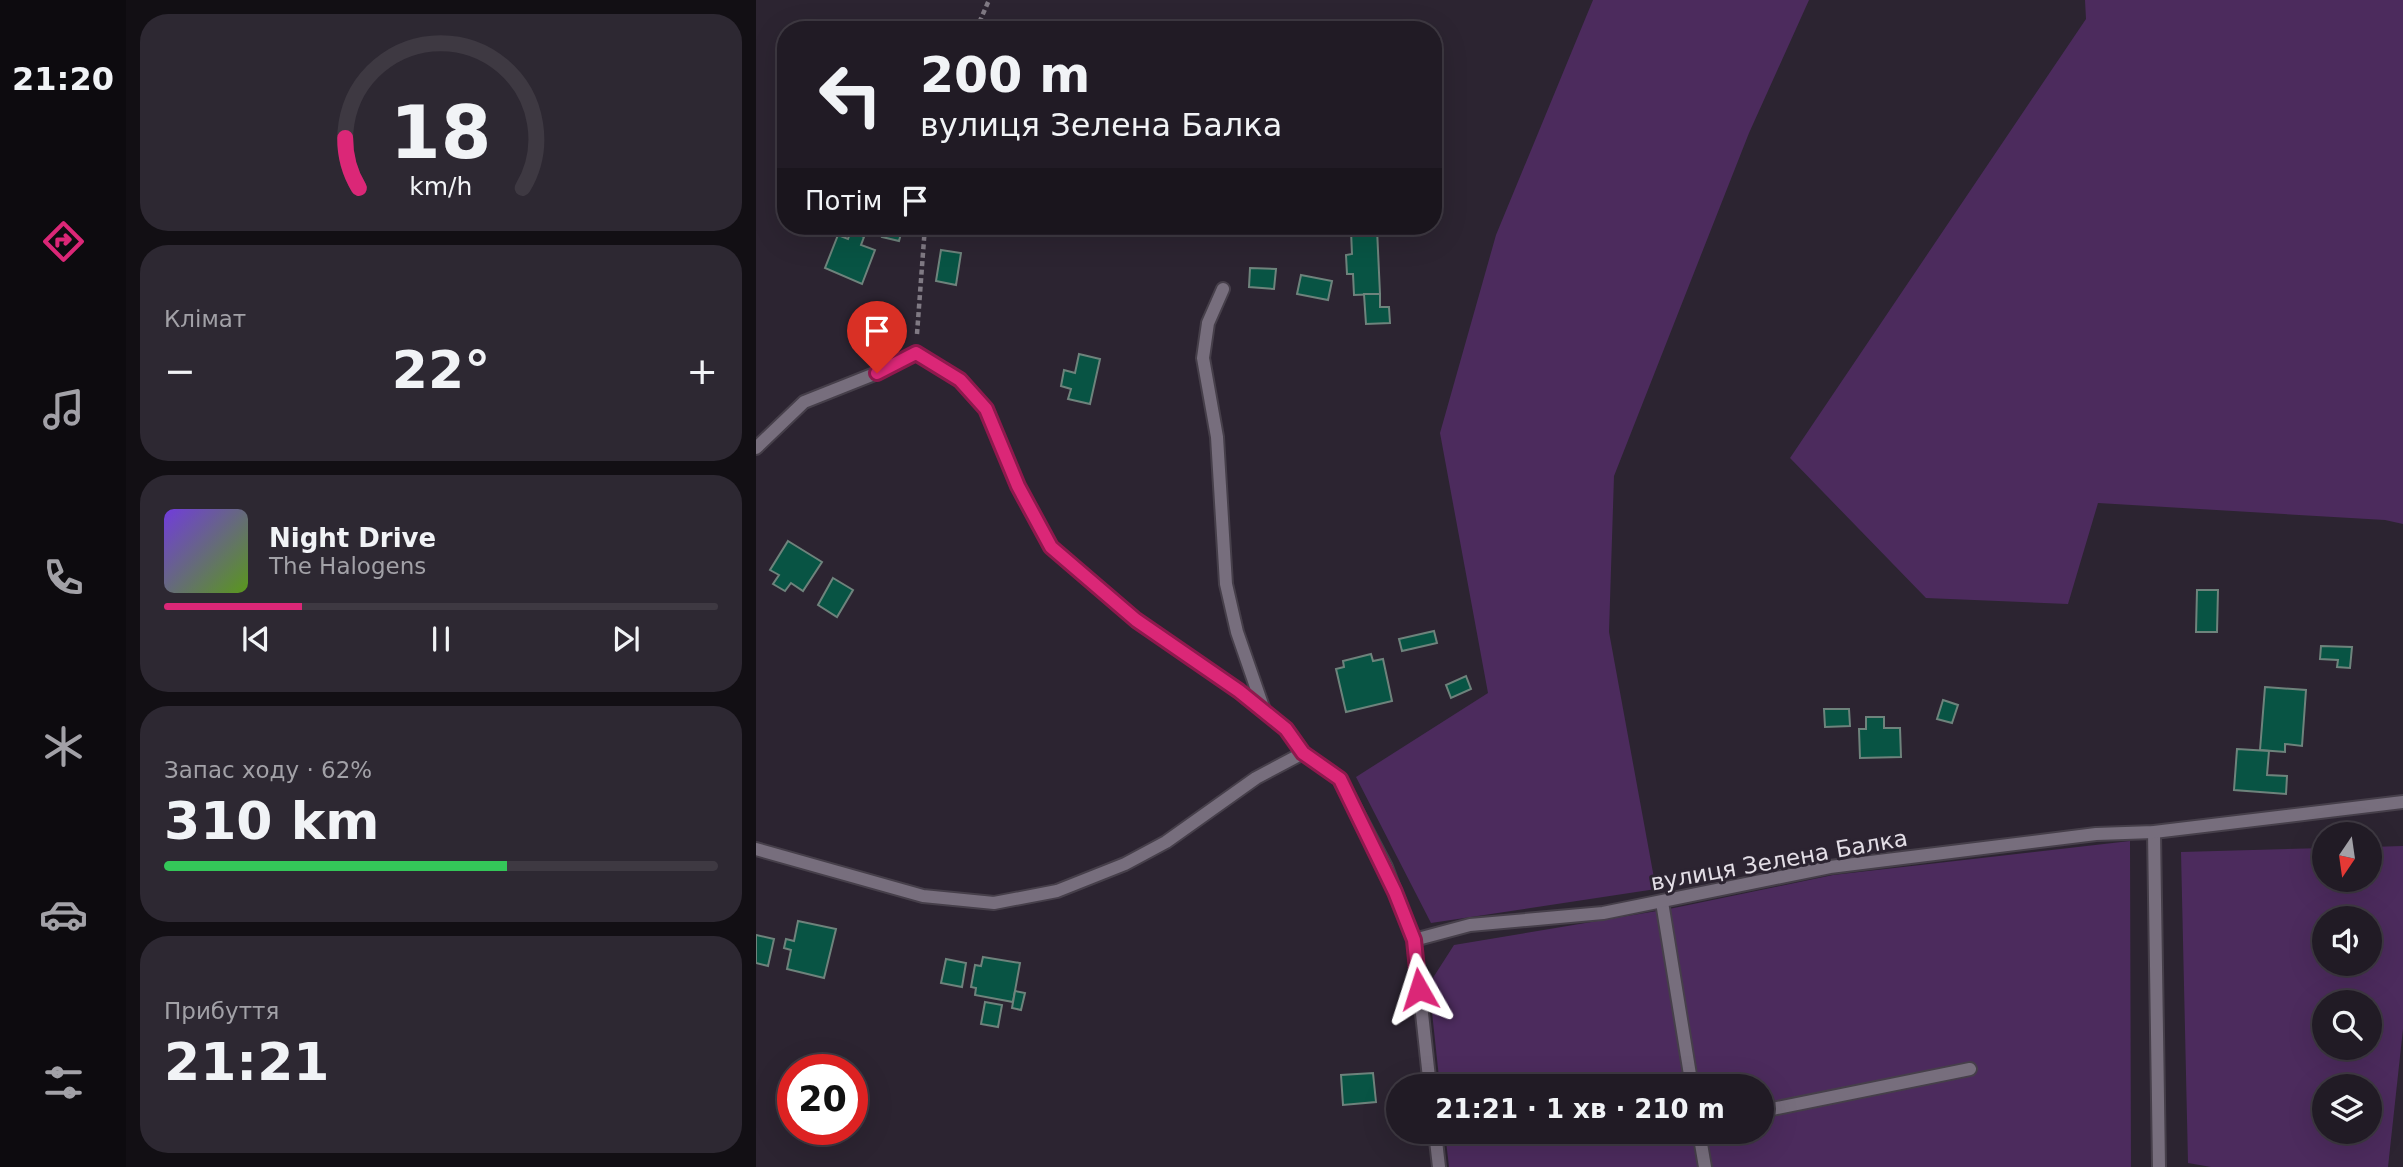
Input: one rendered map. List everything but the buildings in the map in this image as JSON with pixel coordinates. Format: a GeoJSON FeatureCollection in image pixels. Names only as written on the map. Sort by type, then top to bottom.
{"type":"FeatureCollection","features":[{"type":"Feature","properties":{"kind":"lane"},"geometry":{"type":"LineString","coordinates":[[1223,289],[1208,323],[1203,358],[1217,437],[1226,584],[1237,632],[1264,711]]}},
{"type":"Feature","properties":{"kind":"lane"},"geometry":{"type":"LineString","coordinates":[[756,448],[804,402],[877,373],[916,353],[960,380],[986,409],[1018,486],[1051,547],[1136,620],[1264,711],[1286,729],[1303,753],[1340,779],[1386,867],[1414,940],[1429,1074]]}},
{"type":"Feature","properties":{"kind":"lane"},"geometry":{"type":"LineString","coordinates":[[756,849],[923,896],[994,903],[1058,891],[1125,864],[1166,842],[1255,778],[1303,753]]}},
{"type":"Feature","properties":{"kind":"lane","name":"вулиця Зелена Балка"},"geometry":{"type":"LineString","coordinates":[[1414,940],[1470,925],[1603,913],[1830,867],[2096,834],[2154,832],[2403,802]]}},
{"type":"Feature","properties":{"kind":"lane"},"geometry":{"type":"LineString","coordinates":[[2154,832],[2159,1167]]}},
{"type":"Feature","properties":{"kind":"lane"},"geometry":{"type":"LineString","coordinates":[[1662,902],[1690,1074]]}},
{"type":"Feature","properties":{"kind":"lane"},"geometry":{"type":"LineString","coordinates":[[1774,1109],[1970,1069]]}},
{"type":"Feature","properties":{"kind":"lane"},"geometry":{"type":"LineString","coordinates":[[1436,1144],[1438,1167]]}},
{"type":"Feature","properties":{"kind":"lane"},"geometry":{"type":"LineString","coordinates":[[1701,1144],[1704,1167]]}},
{"type":"Feature","properties":{"kind":"path"},"geometry":{"type":"LineString","coordinates":[[980,21],[989,0]]}},
{"type":"Feature","properties":{"kind":"path"},"geometry":{"type":"LineString","coordinates":[[916,353],[924,235]]}},
{"type":"Feature","properties":{"kind":"shaded area"},"geometry":{"type":"Polygon","coordinates":[[[1593,0],[1809,0],[1749,133],[1614,476],[1609,632],[1656,889],[1431,923],[1356,777],[1488,693],[1440,433],[1496,235],[1593,0]]]}},
{"type":"Feature","properties":{"kind":"shaded area"},"geometry":{"type":"Polygon","coordinates":[[[2085,0],[2403,0],[2403,524],[2385,520],[2098,503],[2068,604],[1926,598],[1790,458],[2086,19],[2085,0]]]}},
{"type":"Feature","properties":{"kind":"shaded area"},"geometry":{"type":"Polygon","coordinates":[[[2130,841],[2131,1167],[1449,1167],[1446,1144],[1774,1144],[1774,1074],[1439,1074],[1429,984],[1454,945],[1669,909],[1833,875],[2130,841]]]}},
{"type":"Feature","properties":{"kind":"shaded area"},"geometry":{"type":"Polygon","coordinates":[[[2403,846],[2403,1029],[2388,1167],[2211,1167],[2188,1163],[2181,852],[2312,848],[2312,892],[2382,892],[2382,847],[2403,846]]]}},
{"type":"Feature","properties":{"kind":"route"},"geometry":{"type":"LineString","coordinates":[[877,373],[916,353],[934,361],[960,380],[986,409],[1018,486],[1051,547],[1136,620],[1239,691],[1286,729],[1303,753],[1340,779],[1386,867],[1414,940],[1419,989]]}}]}
